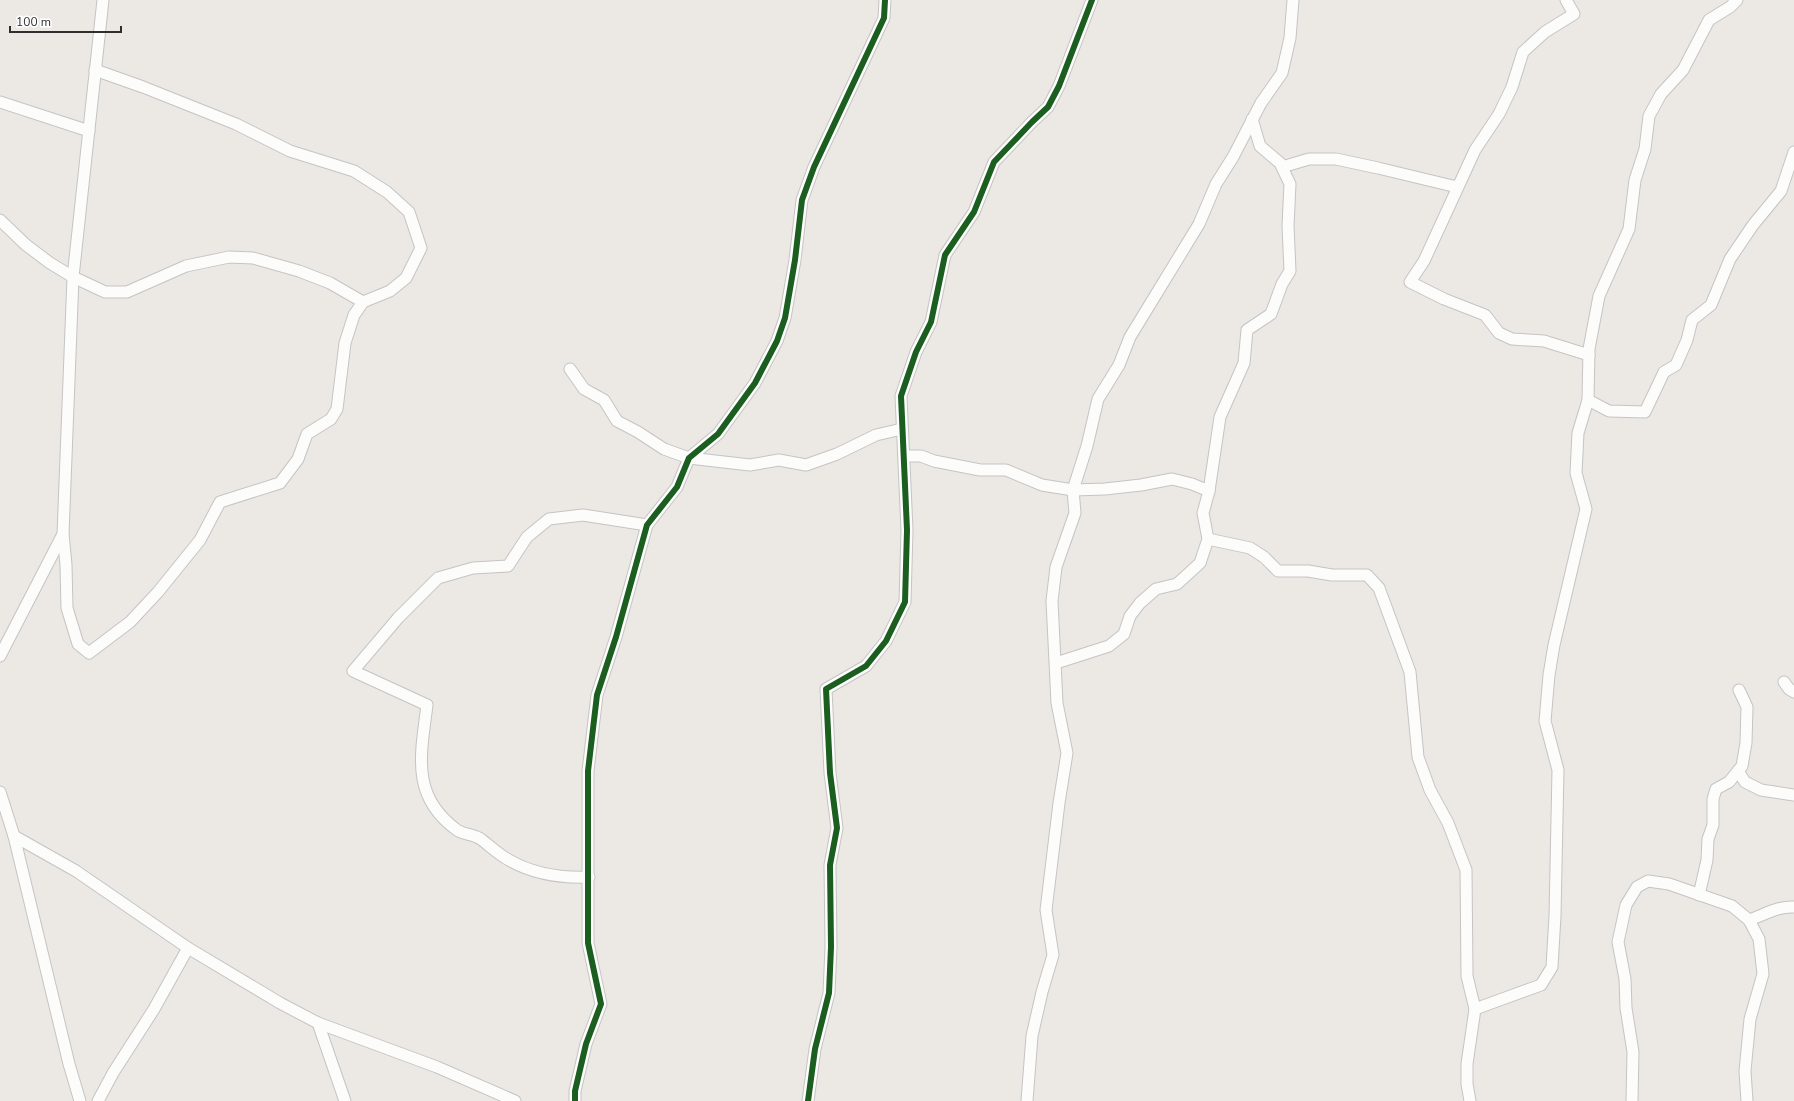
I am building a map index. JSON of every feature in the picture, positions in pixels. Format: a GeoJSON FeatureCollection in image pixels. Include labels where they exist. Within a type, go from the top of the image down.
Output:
{"type":"FeatureCollection","features":[{"type":"Feature","properties":{"kind":"street"},"geometry":{"type":"LineString","coordinates":[[95,70],[143,87],[236,124],[290,151],[354,171],[387,192],[409,212],[420,248],[406,278],[390,291],[363,302],[354,315],[345,343],[337,409],[331,419],[308,434],[298,459],[280,483],[220,502],[200,540],[158,592],[130,622],[89,653],[78,644],[67,608],[66,565],[63,534],[73,277],[95,70],[103,0]]}},
{"type":"Feature","properties":{"kind":"street"},"geometry":{"type":"LineString","coordinates":[[575,1101],[574,1091],[586,1044],[601,1004],[588,943],[588,771],[597,695],[616,637],[647,525],[677,487],[689,458],[718,434],[755,383],[777,341],[786,311],[795,260],[802,200],[814,167],[884,18],[885,0]]}},
{"type":"Feature","properties":{"kind":"street"},"geometry":{"type":"LineString","coordinates":[[808,1101],[815,1049],[829,994],[831,947],[830,865],[837,828],[830,773],[826,689],[866,666],[886,641],[905,602],[907,530],[901,396],[916,352],[931,322],[945,255],[974,212],[994,162],[1048,107],[1059,86],[1092,0]]}},
{"type":"Feature","properties":{"kind":"street"},"geometry":{"type":"LineString","coordinates":[[1027,1101],[1032,1036],[1042,992],[1053,954],[1046,910],[1058,803],[1067,753],[1057,703],[1052,602],[1056,567],[1075,514],[1073,490],[1087,446],[1098,399],[1119,365],[1130,337],[1199,224],[1216,184],[1234,157],[1261,103],[1282,73],[1290,38],[1293,0]]}},
{"type":"Feature","properties":{"kind":"street"},"geometry":{"type":"LineString","coordinates":[[1566,0],[1574,14],[1545,32],[1523,52],[1512,87],[1499,114],[1476,150],[1457,187],[1424,261],[1410,282],[1444,299],[1485,315],[1499,333],[1512,339],[1544,342],[1589,355]]}},
{"type":"Feature","properties":{"kind":"street"},"geometry":{"type":"LineString","coordinates":[[1476,1009],[1541,986],[1552,968],[1555,916],[1558,770],[1545,721],[1549,675],[1554,645],[1586,509],[1576,473],[1578,433],[1588,400],[1589,355],[1600,296],[1629,230],[1635,180],[1645,149],[1649,116],[1661,94],[1684,70],[1709,20],[1730,7],[1737,0]]}},
{"type":"Feature","properties":{"kind":"street"},"geometry":{"type":"LineString","coordinates":[[0,102],[89,131]]}},
{"type":"Feature","properties":{"kind":"street"},"geometry":{"type":"LineString","coordinates":[[1056,663],[1109,646],[1124,634],[1130,616],[1140,603],[1156,588],[1177,584],[1200,563],[1208,539],[1203,513],[1210,491],[1220,417],[1244,363],[1247,330],[1271,314],[1282,284],[1290,271],[1288,226],[1290,184],[1280,163],[1260,146],[1252,119]]}},
{"type":"Feature","properties":{"kind":"street"},"geometry":{"type":"LineString","coordinates":[[1588,400],[1609,411],[1645,412],[1664,372],[1676,365],[1687,340],[1692,320],[1711,305],[1730,259],[1753,226],[1781,191],[1794,152]]}},
{"type":"Feature","properties":{"kind":"street"},"geometry":{"type":"LineString","coordinates":[[1282,167],[1309,159],[1336,159],[1457,187]]}},
{"type":"Feature","properties":{"kind":"street"},"geometry":{"type":"LineString","coordinates":[[0,220],[26,245],[50,263],[73,277],[106,292],[127,292],[186,266],[229,257],[253,258],[299,271],[330,283],[363,302]]}},
{"type":"Feature","properties":{"kind":"street"},"geometry":{"type":"LineString","coordinates":[[570,369],[584,389],[604,400],[617,421],[638,432],[664,449],[689,458],[750,466],[779,460],[806,465],[837,454],[876,435],[902,429]]}},
{"type":"Feature","properties":{"kind":"street"},"geometry":{"type":"LineString","coordinates":[[904,456],[921,456],[934,461],[980,470],[1006,470],[1042,485],[1073,490],[1106,489],[1141,485],[1172,479],[1192,484],[1210,491]]}},
{"type":"Feature","properties":{"kind":"street"},"geometry":{"type":"LineString","coordinates":[[589,877],[566,878],[540,872],[510,861],[480,838],[458,831],[444,819],[431,803],[422,781],[421,757],[427,705],[353,671],[398,618],[438,578],[473,568],[508,566],[526,537],[549,519],[583,515],[647,525]]}},
{"type":"Feature","properties":{"kind":"street"},"geometry":{"type":"LineString","coordinates":[[0,656],[63,534]]}},
{"type":"Feature","properties":{"kind":"street"},"geometry":{"type":"LineString","coordinates":[[1208,539],[1250,548],[1264,557],[1278,571],[1308,571],[1332,575],[1367,575],[1379,588],[1410,672],[1418,758],[1430,790],[1448,824],[1466,870],[1467,976],[1476,1009],[1468,1064],[1467,1084],[1470,1101]]}},
{"type":"Feature","properties":{"kind":"street"},"geometry":{"type":"LineString","coordinates":[[1784,682],[1789,689],[1794,692]]}},
{"type":"Feature","properties":{"kind":"street"},"geometry":{"type":"LineString","coordinates":[[1699,895],[1707,860],[1708,839],[1713,825],[1713,799],[1716,790],[1728,782],[1742,766],[1746,743],[1747,707],[1739,690]]}},
{"type":"Feature","properties":{"kind":"street"},"geometry":{"type":"LineString","coordinates":[[1738,771],[1745,782],[1761,790],[1794,795]]}},
{"type":"Feature","properties":{"kind":"street"},"geometry":{"type":"LineString","coordinates":[[0,792],[14,836],[69,1064],[80,1101]]}},
{"type":"Feature","properties":{"kind":"street"},"geometry":{"type":"LineString","coordinates":[[14,836],[76,871],[188,948],[280,1003],[318,1023],[437,1067],[515,1101]]}},
{"type":"Feature","properties":{"kind":"street"},"geometry":{"type":"LineString","coordinates":[[1632,1101],[1633,1052],[1626,1008],[1625,979],[1618,942],[1626,905],[1637,887],[1648,881],[1670,884],[1732,906],[1749,920],[1759,939],[1763,974],[1750,1019],[1745,1071],[1747,1101]]}},
{"type":"Feature","properties":{"kind":"street"},"geometry":{"type":"LineString","coordinates":[[1749,920],[1765,915],[1782,906],[1794,907]]}},
{"type":"Feature","properties":{"kind":"street"},"geometry":{"type":"LineString","coordinates":[[98,1101],[113,1073],[154,1009],[188,948]]}},
{"type":"Feature","properties":{"kind":"street"},"geometry":{"type":"LineString","coordinates":[[318,1023],[345,1101]]}},
{"type":"Feature","properties":{"kind":"cycle path"},"geometry":{"type":"LineString","coordinates":[[575,1101],[575,1091],[586,1044],[601,1004],[588,943],[588,771],[597,695],[616,637],[647,525],[677,487],[689,458],[718,434],[755,383],[777,341],[785,318],[795,260],[802,200],[814,167],[884,18],[885,0]]}},
{"type":"Feature","properties":{"kind":"cycle path"},"geometry":{"type":"LineString","coordinates":[[808,1101],[815,1049],[829,993],[831,947],[830,865],[837,828],[830,773],[826,689],[866,666],[886,641],[905,602],[907,530],[901,396],[916,352],[931,322],[945,255],[974,212],[994,162],[1048,107],[1059,86],[1092,0]]}}]}
